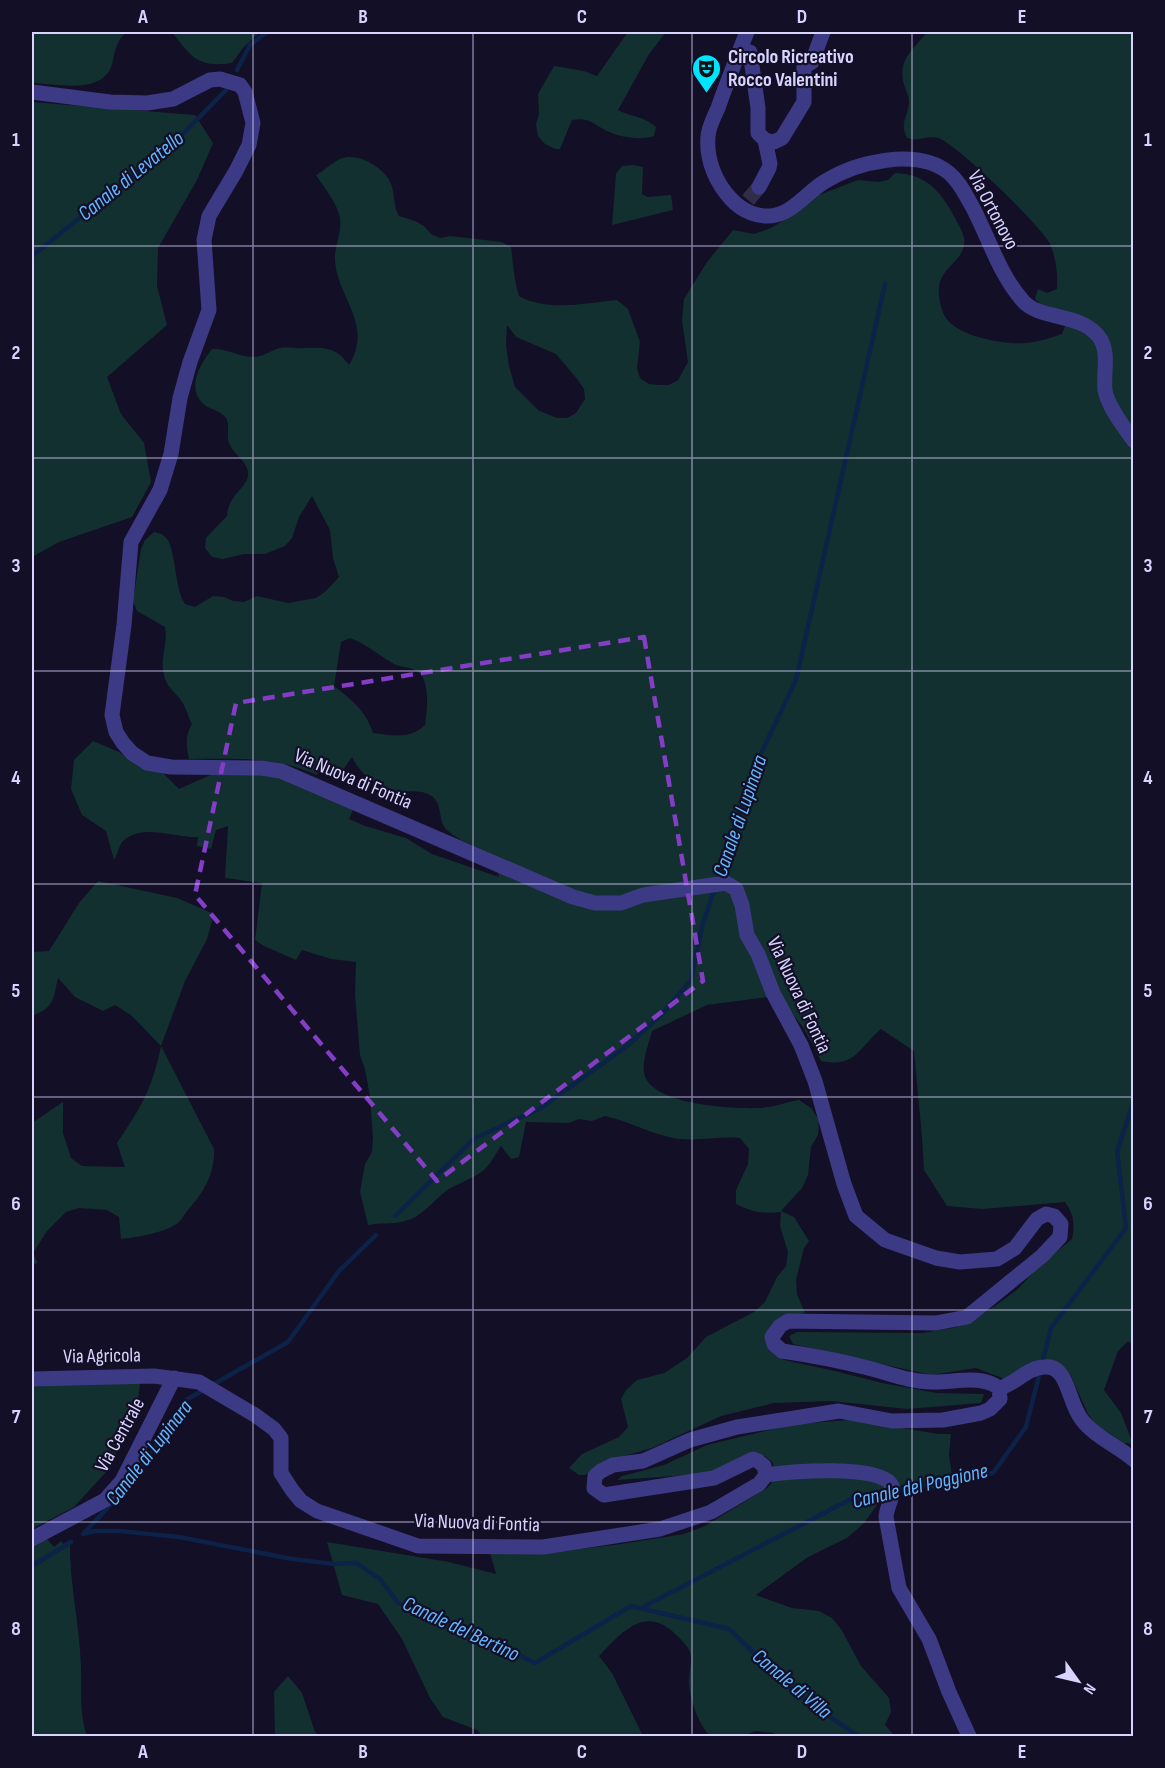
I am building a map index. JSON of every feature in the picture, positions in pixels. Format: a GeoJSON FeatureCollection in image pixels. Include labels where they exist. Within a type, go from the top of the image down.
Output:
{"type":"FeatureCollection","features":[{"type":"Feature","properties":{"kind":"street"},"geometry":{"type":"LineString","coordinates":[[726,85],[734,87],[750,52],[758,108],[758,133],[765,140],[774,142],[782,138],[804,102],[804,67],[812,62],[823,32]]}},
{"type":"Feature","properties":{"kind":"street","name":"Via Ortonovo"},"geometry":{"type":"LineString","coordinates":[[748,36],[726,85],[708,135],[711,165],[723,190],[745,204],[754,214],[778,215],[824,182],[858,166],[904,159],[932,164],[949,173],[962,187],[983,228],[997,263],[1025,304],[1090,327],[1101,338],[1105,348],[1106,392],[1134,441]]}},
{"type":"Feature","properties":{"kind":"street","name":"Via Nuova di Fontia"},"geometry":{"type":"LineString","coordinates":[[32,92],[110,102],[147,103],[174,99],[210,80],[220,79],[240,86],[245,92],[253,123],[249,145],[209,216],[204,240],[210,310],[190,362],[180,398],[171,454],[160,490],[131,542],[124,625],[112,715],[116,732],[123,743],[132,753],[147,763],[171,767],[261,768],[281,771],[573,897],[595,903],[621,903],[642,895],[726,883],[736,889],[742,905],[747,935],[758,954],[773,993],[801,1045],[816,1081],[844,1184],[856,1216],[885,1240],[936,1258],[960,1262],[997,1259],[1015,1248],[1037,1219],[1046,1214],[1054,1216],[1061,1224],[1060,1237],[1042,1256],[967,1317],[936,1323],[788,1321],[775,1331],[772,1337],[774,1344],[782,1351],[865,1367],[897,1376],[930,1382],[964,1380],[990,1382],[999,1388]]}},
{"type":"Feature","properties":{"kind":"street"},"geometry":{"type":"LineString","coordinates":[[759,187],[770,166],[765,140]]}},
{"type":"Feature","properties":{"kind":"street"},"geometry":{"type":"LineString","coordinates":[[969,1737],[948,1692],[929,1639],[899,1588],[886,1517],[892,1491],[888,1480],[876,1475],[838,1471],[787,1472],[766,1475],[764,1466],[753,1460],[714,1478],[687,1484],[604,1495],[594,1488],[595,1476],[601,1470],[643,1461],[690,1440],[737,1427],[839,1412],[892,1421],[943,1420],[981,1413],[990,1409],[1000,1399],[999,1388],[1044,1366],[1059,1372],[1082,1420],[1134,1460]]}},
{"type":"Feature","properties":{"kind":"street","name":"Via Agricola"},"geometry":{"type":"LineString","coordinates":[[32,1379],[154,1376],[174,1378]]}},
{"type":"Feature","properties":{"kind":"street","name":"Via Nuova di Fontia"},"geometry":{"type":"LineString","coordinates":[[174,1378],[199,1382],[274,1429],[281,1438],[281,1473],[301,1501],[317,1511],[418,1546],[543,1547],[660,1529],[711,1512],[759,1485],[766,1475]]}},
{"type":"Feature","properties":{"kind":"street","name":"Via Centrale"},"geometry":{"type":"LineString","coordinates":[[32,1539],[105,1500],[122,1481],[174,1378]]}},
{"type":"Feature","properties":{"kind":"highlighted area"},"geometry":{"type":"Polygon","coordinates":[[[644,637],[703,981],[437,1181],[195,895],[236,703],[644,637]]]}},
{"type":"Feature","properties":{"kind":"green space"},"geometry":{"type":"Polygon","coordinates":[[[32,32],[127,32],[117,44],[109,71],[101,79],[92,83],[67,86],[32,83],[32,32]]]}},
{"type":"Feature","properties":{"kind":"green space"},"geometry":{"type":"Polygon","coordinates":[[[172,32],[260,32],[243,48],[232,63],[211,64],[196,59],[172,32]]]}},
{"type":"Feature","properties":{"kind":"green space"},"geometry":{"type":"Polygon","coordinates":[[[628,32],[666,32],[649,54],[618,110],[651,123],[656,127],[654,136],[639,138],[622,136],[606,131],[584,119],[579,119],[572,120],[560,149],[545,144],[538,136],[536,124],[539,114],[538,94],[554,66],[584,71],[597,76],[628,32]]]}},
{"type":"Feature","properties":{"kind":"green space"},"geometry":{"type":"Polygon","coordinates":[[[927,32],[1133,32],[1134,1343],[1127,1342],[1118,1351],[1104,1390],[1121,1413],[1133,1444],[1124,1443],[1096,1425],[1088,1414],[1071,1376],[1061,1366],[1007,1380],[976,1368],[931,1375],[793,1344],[789,1336],[797,1332],[923,1333],[957,1327],[995,1306],[1018,1289],[1038,1267],[1072,1239],[1073,1224],[1072,1215],[1065,1202],[982,1209],[947,1206],[924,1170],[914,1051],[881,1029],[849,1059],[841,1062],[821,1061],[803,1027],[782,1001],[767,997],[707,1005],[652,1031],[645,1057],[644,1072],[649,1083],[660,1092],[693,1103],[758,1108],[799,1100],[811,1108],[819,1120],[818,1135],[811,1147],[808,1175],[802,1188],[781,1211],[794,1217],[809,1241],[804,1248],[796,1280],[797,1294],[805,1313],[787,1316],[768,1347],[784,1360],[882,1383],[937,1393],[984,1394],[981,1403],[907,1409],[831,1401],[774,1403],[721,1416],[652,1448],[607,1461],[585,1475],[579,1475],[569,1468],[582,1454],[619,1437],[628,1427],[621,1399],[626,1390],[637,1380],[664,1373],[687,1358],[706,1337],[754,1312],[765,1302],[777,1277],[786,1266],[788,1252],[780,1226],[781,1212],[758,1212],[736,1204],[736,1190],[748,1164],[749,1149],[740,1138],[673,1138],[605,1116],[592,1121],[579,1119],[569,1123],[526,1122],[519,1157],[511,1159],[501,1146],[485,1169],[443,1193],[412,1219],[368,1225],[360,1192],[365,1164],[372,1152],[373,1138],[370,1097],[360,1055],[355,995],[356,962],[331,959],[302,950],[296,960],[255,940],[262,883],[225,878],[228,826],[216,830],[211,849],[197,846],[198,837],[158,832],[139,833],[122,842],[114,860],[106,831],[82,815],[71,789],[74,760],[93,741],[119,752],[141,768],[162,772],[179,789],[215,773],[282,775],[354,808],[349,819],[406,838],[432,854],[499,877],[492,858],[447,830],[434,798],[424,792],[395,790],[380,785],[361,771],[352,757],[341,773],[320,764],[317,775],[286,764],[270,762],[238,759],[189,759],[187,741],[192,724],[184,705],[168,685],[163,670],[165,627],[137,611],[133,601],[141,549],[145,540],[154,532],[162,534],[167,540],[171,547],[181,596],[185,604],[195,607],[213,596],[244,602],[257,596],[288,603],[316,598],[339,577],[333,558],[330,530],[312,496],[299,517],[292,538],[285,546],[265,554],[244,554],[223,559],[212,557],[205,548],[206,538],[227,516],[228,508],[246,482],[248,472],[229,442],[226,418],[206,406],[196,393],[196,378],[199,370],[212,349],[253,357],[283,347],[329,349],[340,355],[349,365],[356,350],[358,337],[352,311],[337,274],[335,260],[340,231],[339,214],[316,175],[347,157],[370,162],[383,172],[391,184],[399,216],[424,226],[431,234],[440,238],[450,236],[502,242],[511,247],[519,296],[530,301],[554,305],[617,300],[628,309],[640,342],[637,368],[640,378],[649,384],[669,385],[678,380],[688,362],[682,320],[684,299],[707,262],[733,230],[754,234],[771,228],[791,216],[814,197],[858,180],[878,182],[888,180],[895,173],[916,177],[933,187],[951,210],[962,232],[964,242],[960,256],[943,275],[939,287],[939,299],[943,311],[952,325],[971,335],[1006,343],[1044,340],[1062,334],[1066,324],[1035,299],[1038,289],[1047,293],[1057,289],[1054,255],[1043,235],[998,186],[948,144],[934,137],[907,138],[904,123],[909,102],[903,80],[903,65],[927,32]],[[507,325],[506,345],[515,387],[538,410],[557,418],[567,418],[576,413],[585,399],[584,389],[578,380],[556,354],[516,337],[507,325]],[[350,638],[341,642],[334,686],[362,712],[373,733],[407,735],[419,730],[425,725],[427,704],[426,688],[421,675],[414,669],[394,664],[350,638]]]}},
{"type":"Feature","properties":{"kind":"green space"},"geometry":{"type":"Polygon","coordinates":[[[32,102],[195,115],[213,143],[197,180],[158,248],[157,286],[167,325],[107,377],[121,414],[144,443],[151,482],[132,517],[59,542],[32,557],[32,102]]]}},
{"type":"Feature","properties":{"kind":"green space"},"geometry":{"type":"Polygon","coordinates":[[[622,166],[643,167],[642,194],[648,197],[671,195],[673,210],[612,225],[616,174],[622,166]]]}},
{"type":"Feature","properties":{"kind":"green space"},"geometry":{"type":"Polygon","coordinates":[[[98,881],[177,898],[214,914],[207,939],[185,981],[161,1046],[131,1015],[115,1005],[103,1011],[75,997],[58,978],[52,1002],[40,1013],[32,1016],[32,952],[49,951],[79,903],[98,881]]]}},
{"type":"Feature","properties":{"kind":"green space"},"geometry":{"type":"Polygon","coordinates":[[[161,1046],[214,1149],[210,1175],[203,1190],[179,1222],[159,1232],[135,1237],[121,1239],[119,1217],[107,1210],[79,1208],[66,1212],[47,1231],[33,1253],[38,1263],[32,1265],[32,1123],[63,1102],[63,1133],[71,1158],[82,1166],[125,1167],[117,1143],[145,1097],[161,1046]]]}},
{"type":"Feature","properties":{"kind":"green space"},"geometry":{"type":"Polygon","coordinates":[[[140,1383],[138,1400],[106,1472],[74,1507],[32,1529],[32,1385],[140,1383]]]}},
{"type":"Feature","properties":{"kind":"green space"},"geometry":{"type":"Polygon","coordinates":[[[850,1420],[951,1434],[949,1455],[952,1476],[935,1489],[913,1482],[889,1489],[863,1524],[847,1538],[808,1557],[756,1595],[792,1608],[819,1611],[832,1618],[841,1629],[861,1666],[889,1698],[891,1712],[885,1725],[895,1736],[775,1736],[774,1733],[756,1731],[742,1736],[710,1736],[692,1702],[689,1687],[691,1659],[689,1649],[672,1631],[651,1621],[641,1622],[623,1632],[599,1656],[612,1673],[643,1736],[483,1736],[477,1730],[443,1717],[430,1698],[402,1639],[378,1604],[342,1595],[327,1542],[449,1562],[496,1574],[490,1553],[555,1552],[684,1534],[705,1526],[767,1488],[774,1480],[773,1463],[765,1456],[754,1456],[725,1469],[703,1474],[617,1480],[622,1476],[664,1465],[707,1445],[794,1424],[850,1420]]]}},
{"type":"Feature","properties":{"kind":"green space"},"geometry":{"type":"Polygon","coordinates":[[[46,1538],[54,1547],[61,1541],[63,1544],[70,1540],[71,1572],[80,1652],[82,1711],[87,1736],[32,1736],[32,1545],[46,1538]]]}},
{"type":"Feature","properties":{"kind":"green space"},"geometry":{"type":"Polygon","coordinates":[[[288,1676],[302,1693],[315,1732],[319,1736],[275,1736],[274,1692],[288,1676]]]}},
{"type":"Feature","properties":{"kind":"waterway","name":"Canale di Levatello"},"geometry":{"type":"LineString","coordinates":[[237,70],[250,45],[267,32]]}},
{"type":"Feature","properties":{"kind":"waterway","name":"Canale di Levatello"},"geometry":{"type":"LineString","coordinates":[[32,256],[176,141],[226,90]]}},
{"type":"Feature","properties":{"kind":"waterway","name":"Canale di Lupinara"},"geometry":{"type":"LineString","coordinates":[[395,1216],[475,1138],[541,1108],[627,1046],[663,1013],[691,980],[702,927],[756,764],[796,680],[885,284]]}},
{"type":"Feature","properties":{"kind":"waterway","name":"Canale del Poggione"},"geometry":{"type":"LineString","coordinates":[[641,1608],[853,1498],[993,1473],[1026,1427],[1051,1328],[1126,1228],[1117,1151],[1134,1101]]}},
{"type":"Feature","properties":{"kind":"waterway","name":"Canale di Lupinara"},"geometry":{"type":"LineString","coordinates":[[127,1485],[139,1471],[186,1400],[288,1342],[339,1271],[376,1235]]}},
{"type":"Feature","properties":{"kind":"waterway","name":"Canale di Lupinara"},"geometry":{"type":"LineString","coordinates":[[85,1532],[112,1503]]}},
{"type":"Feature","properties":{"kind":"waterway","name":"Canale del Bertino"},"geometry":{"type":"LineString","coordinates":[[83,1534],[94,1531],[120,1531],[179,1537],[292,1559],[334,1564],[356,1563],[380,1579],[398,1603],[453,1623],[535,1663],[631,1606],[729,1629],[797,1694],[858,1736]]}},
{"type":"Feature","properties":{"kind":"waterway"},"geometry":{"type":"LineString","coordinates":[[32,1566],[71,1542]]}},
{"type":"Feature","properties":{"kind":"tunnel"},"geometry":{"type":"LineString","coordinates":[[748,200],[759,187]]}},
{"type":"Feature","properties":{"kind":"place","name":"Circolo Ricreativo Rocco Valentini"},"geometry":{"type":"Point","coordinates":[707,94]}},
{"type":"Feature","properties":{"kind":"water label","name":"Canale di Villa"},"geometry":{"type":"Point","coordinates":[792,1684]}}]}
